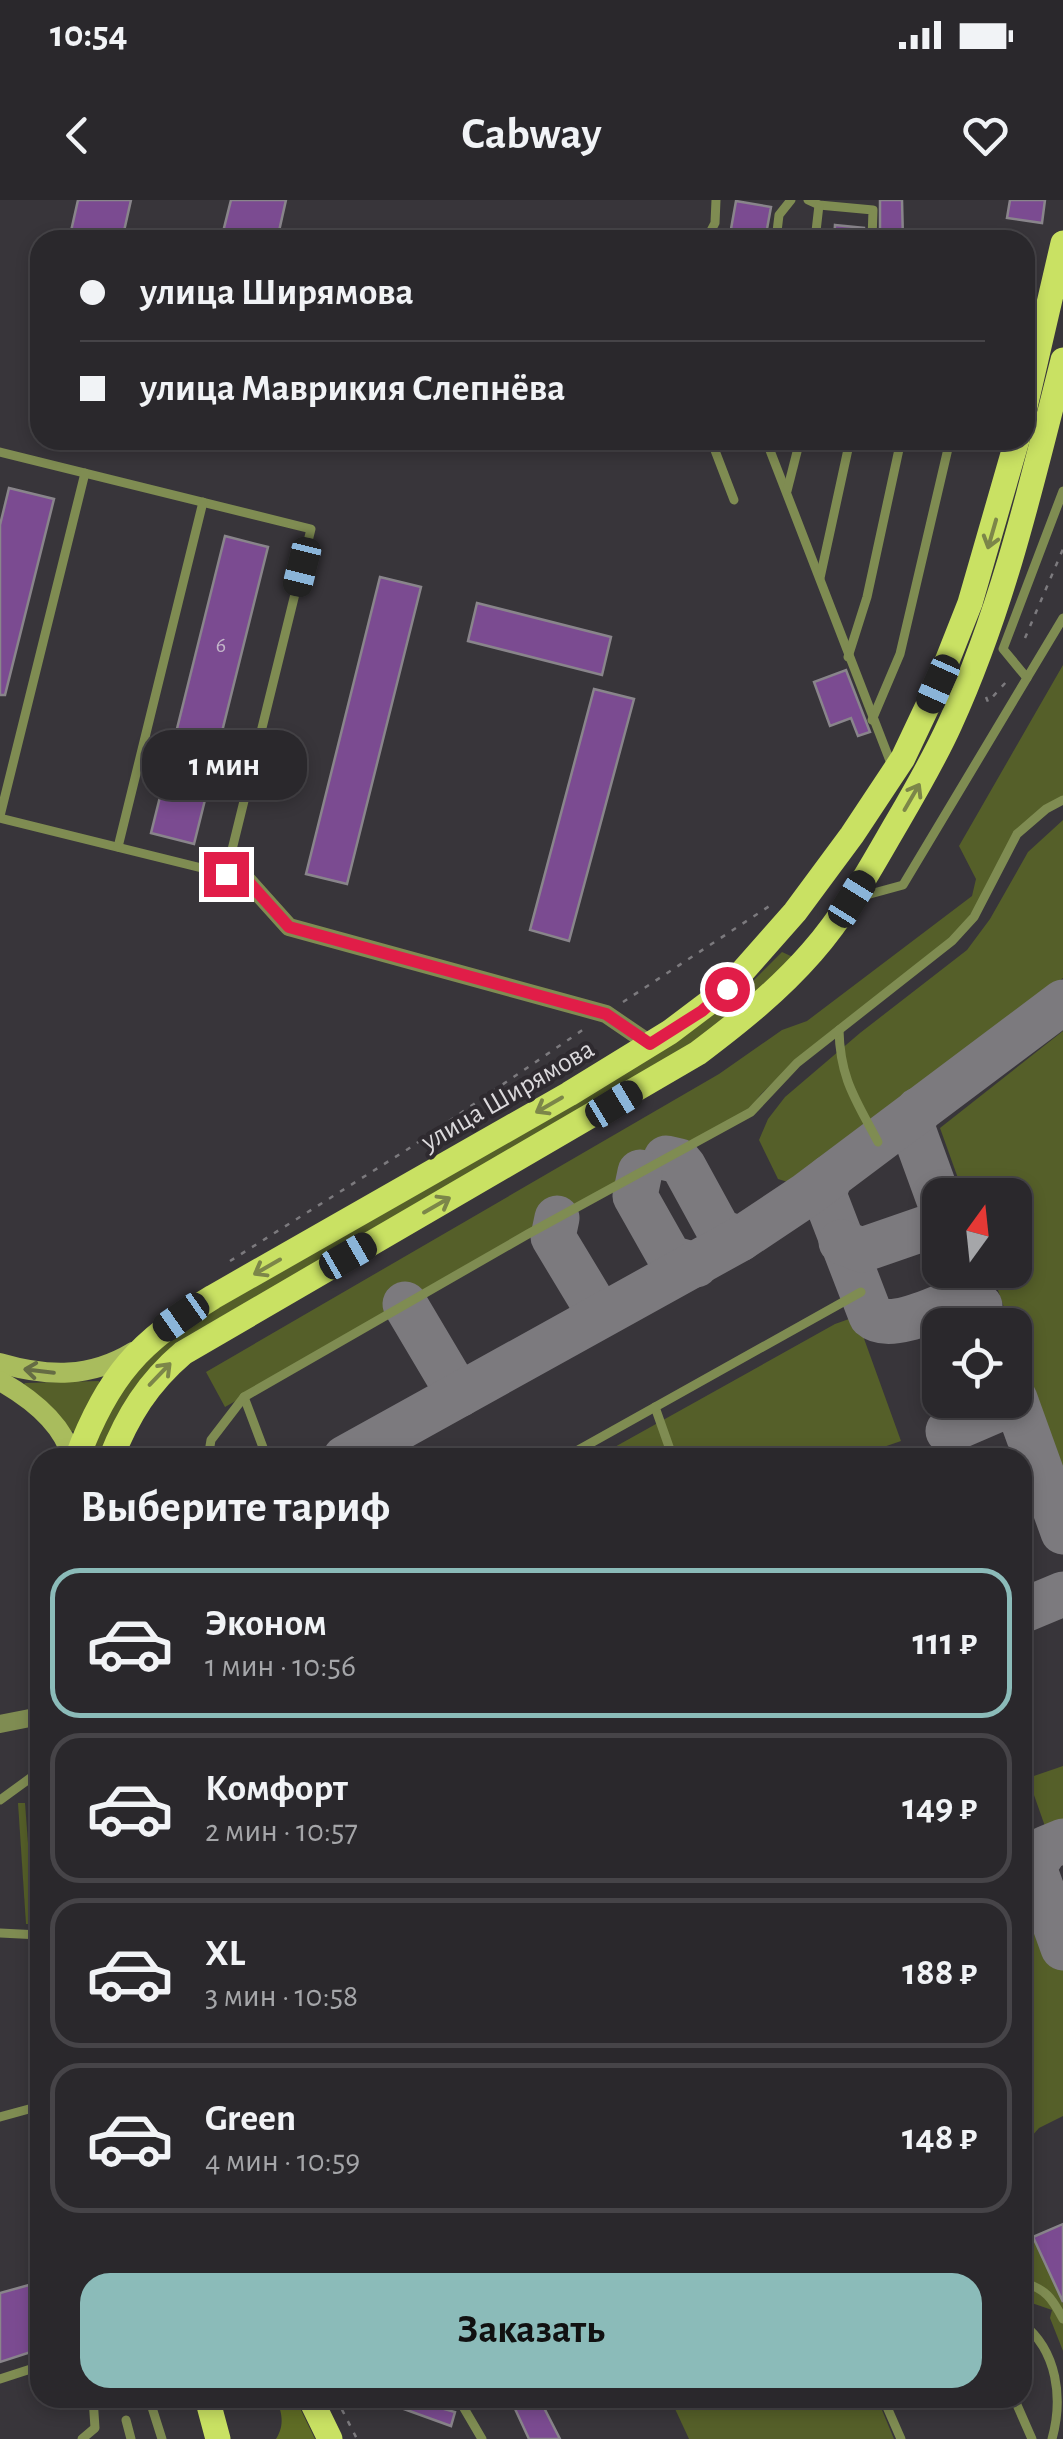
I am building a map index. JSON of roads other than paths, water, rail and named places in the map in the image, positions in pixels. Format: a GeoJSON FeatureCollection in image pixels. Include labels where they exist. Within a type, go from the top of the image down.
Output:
{"type":"FeatureCollection","features":[{"type":"Feature","properties":{"kind":"main road"},"geometry":{"type":"LineString","coordinates":[[1035,334],[1063,243]]}},
{"type":"Feature","properties":{"kind":"main road"},"geometry":{"type":"LineString","coordinates":[[115,1448],[143,1393],[183,1353],[698,1053],[755,1010],[824,939],[886,842],[943,738],[984,637],[1024,515],[1063,360]]}},
{"type":"Feature","properties":{"kind":"main road","name":"улица Ширямова"},"geometry":{"type":"LineString","coordinates":[[79,1448],[108,1390],[143,1346],[213,1297],[650,1044],[702,1011],[727,989],[767,945],[895,773],[938,684],[970,603],[1014,450]]}},
{"type":"Feature","properties":{"kind":"main road"},"geometry":{"type":"LineString","coordinates":[[852,835],[842,865],[857,877],[886,842]]}},
{"type":"Feature","properties":{"kind":"main road"},"geometry":{"type":"LineString","coordinates":[[767,945],[782,934],[800,938],[806,952],[800,966]]}},
{"type":"Feature","properties":{"kind":"main road"},"geometry":{"type":"LineString","coordinates":[[209,2408],[218,2439]]}},
{"type":"Feature","properties":{"kind":"main road"},"geometry":{"type":"LineString","coordinates":[[315,2408],[330,2439]]}},
{"type":"Feature","properties":{"kind":"street"},"geometry":{"type":"LineString","coordinates":[[226,874],[246,879],[289,927],[606,1014],[650,1044]]}},
{"type":"Feature","properties":{"kind":"street"},"geometry":{"type":"LineString","coordinates":[[0,1363],[52,1373],[89,1371],[116,1362],[143,1346]]}},
{"type":"Feature","properties":{"kind":"street"},"geometry":{"type":"LineString","coordinates":[[0,1381],[24,1396],[54,1424],[69,1448]]}},
{"type":"Feature","properties":{"kind":"street"},"geometry":{"type":"LineString","coordinates":[[0,1724],[30,1718]]}},
{"type":"Feature","properties":{"kind":"lane"},"geometry":{"type":"LineString","coordinates":[[711,230],[716,200]]}},
{"type":"Feature","properties":{"kind":"lane"},"geometry":{"type":"LineString","coordinates":[[777,230],[779,215],[791,200]]}},
{"type":"Feature","properties":{"kind":"lane"},"geometry":{"type":"LineString","coordinates":[[814,230],[813,202],[872,210],[872,230]]}},
{"type":"Feature","properties":{"kind":"lane"},"geometry":{"type":"LineString","coordinates":[[714,450],[734,500]]}},
{"type":"Feature","properties":{"kind":"lane"},"geometry":{"type":"LineString","coordinates":[[770,450],[895,773]]}},
{"type":"Feature","properties":{"kind":"lane"},"geometry":{"type":"LineString","coordinates":[[786,494],[797,450]]}},
{"type":"Feature","properties":{"kind":"lane"},"geometry":{"type":"LineString","coordinates":[[819,580],[848,450]]}},
{"type":"Feature","properties":{"kind":"lane"},"geometry":{"type":"LineString","coordinates":[[848,656],[866,597],[899,450]]}},
{"type":"Feature","properties":{"kind":"lane"},"geometry":{"type":"LineString","coordinates":[[872,720],[900,654],[948,450]]}},
{"type":"Feature","properties":{"kind":"lane"},"geometry":{"type":"LineString","coordinates":[[0,452],[312,529],[226,874],[0,817],[85,473]]}},
{"type":"Feature","properties":{"kind":"lane"},"geometry":{"type":"LineString","coordinates":[[1027,678],[1003,649],[1063,491]]}},
{"type":"Feature","properties":{"kind":"lane"},"geometry":{"type":"LineString","coordinates":[[118,847],[203,502]]}},
{"type":"Feature","properties":{"kind":"lane"},"geometry":{"type":"LineString","coordinates":[[852,899],[903,885],[1063,618]]}},
{"type":"Feature","properties":{"kind":"lane"},"geometry":{"type":"LineString","coordinates":[[210,1448],[211,1440],[244,1398],[528,1234],[751,1112],[797,1063],[952,941],[974,918],[1017,834],[1063,800]]}},
{"type":"Feature","properties":{"kind":"lane"},"geometry":{"type":"LineString","coordinates":[[839,1030],[844,1078],[878,1142]]}},
{"type":"Feature","properties":{"kind":"lane"},"geometry":{"type":"LineString","coordinates":[[582,1448],[861,1292]]}},
{"type":"Feature","properties":{"kind":"lane"},"geometry":{"type":"LineString","coordinates":[[244,1398],[263,1448]]}},
{"type":"Feature","properties":{"kind":"lane"},"geometry":{"type":"LineString","coordinates":[[654,1407],[669,1448]]}},
{"type":"Feature","properties":{"kind":"lane"},"geometry":{"type":"LineString","coordinates":[[0,1800],[30,1778]]}},
{"type":"Feature","properties":{"kind":"lane"},"geometry":{"type":"LineString","coordinates":[[0,1933],[30,1934]]}},
{"type":"Feature","properties":{"kind":"lane"},"geometry":{"type":"LineString","coordinates":[[0,2118],[30,2109]]}},
{"type":"Feature","properties":{"kind":"lane"},"geometry":{"type":"LineString","coordinates":[[1032,2285],[1051,2297],[1063,2319]]}},
{"type":"Feature","properties":{"kind":"lane"},"geometry":{"type":"LineString","coordinates":[[1032,2331],[1052,2363],[1060,2396],[1052,2439]]}},
{"type":"Feature","properties":{"kind":"lane"},"geometry":{"type":"LineString","coordinates":[[0,2379],[30,2369]]}},
{"type":"Feature","properties":{"kind":"lane"},"geometry":{"type":"LineString","coordinates":[[82,2439],[96,2433],[94,2408]]}},
{"type":"Feature","properties":{"kind":"lane"},"geometry":{"type":"LineString","coordinates":[[152,2408],[162,2439]]}},
{"type":"Feature","properties":{"kind":"lane"},"geometry":{"type":"LineString","coordinates":[[464,2408],[482,2439]]}},
{"type":"Feature","properties":{"kind":"lane"},"geometry":{"type":"LineString","coordinates":[[887,2408],[901,2439]]}},
{"type":"Feature","properties":{"kind":"lane"},"geometry":{"type":"LineString","coordinates":[[1018,2408],[1032,2439]]}},
{"type":"Feature","properties":{"kind":"lane"},"geometry":{"type":"LineString","coordinates":[[126,2420],[131,2439]]}}]}
